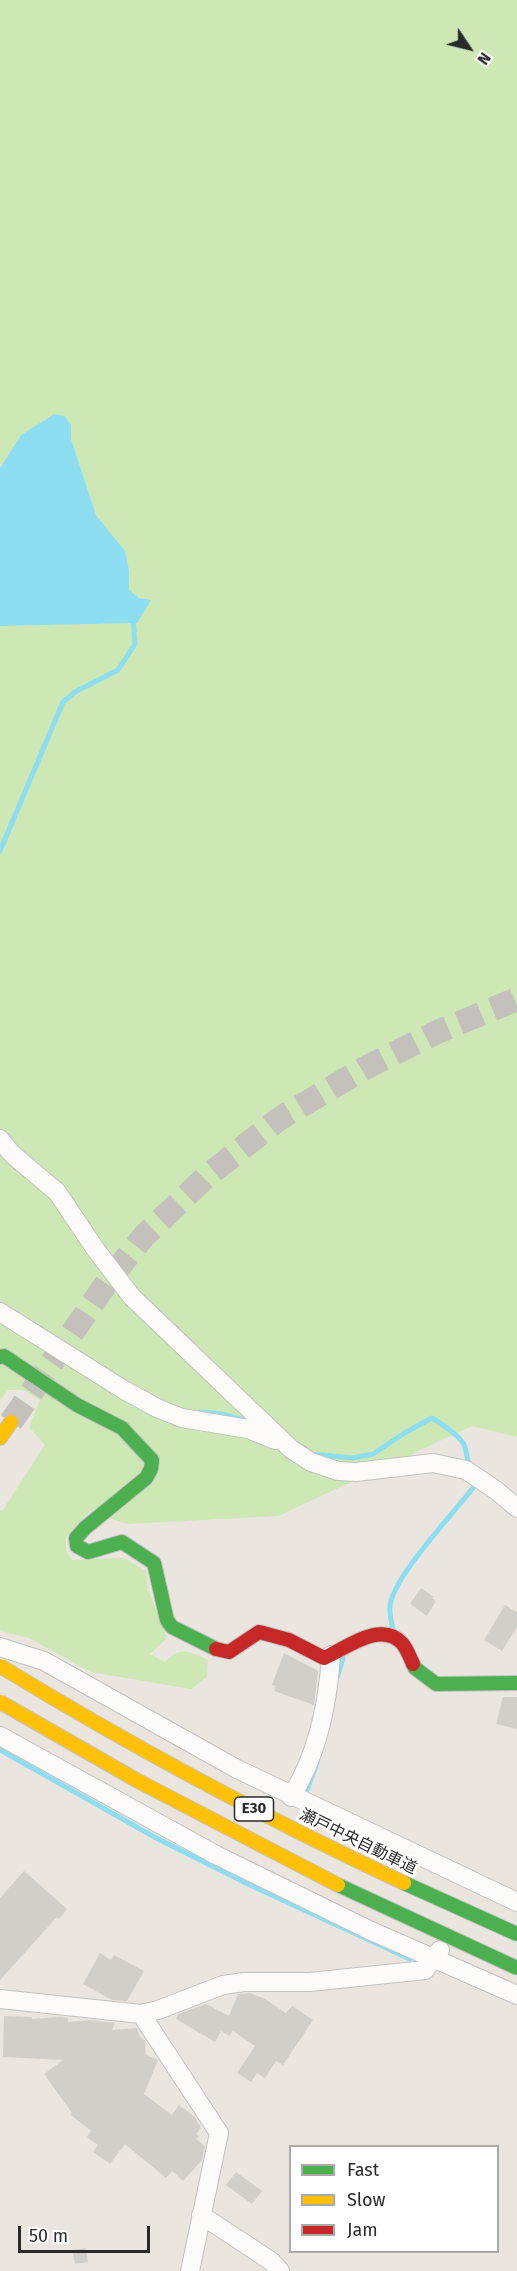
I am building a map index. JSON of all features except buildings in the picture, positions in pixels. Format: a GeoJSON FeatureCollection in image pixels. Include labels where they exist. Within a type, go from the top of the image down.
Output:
{"type":"FeatureCollection","features":[{"type":"Feature","properties":{"kind":"main road"},"geometry":{"type":"LineString","coordinates":[[0,1357],[4,1356],[77,1405],[122,1428],[152,1460],[151,1469],[146,1478],[76,1538],[77,1546],[88,1552],[122,1542],[154,1563],[167,1620],[172,1627],[221,1652],[229,1652],[259,1632],[289,1640],[324,1658],[341,1651],[358,1639],[376,1635],[396,1638],[404,1645],[415,1668],[436,1684],[517,1683]]}},
{"type":"Feature","properties":{"kind":"main road"},"geometry":{"type":"LineString","coordinates":[[0,1438],[11,1422]]}},
{"type":"Feature","properties":{"kind":"main road","name":"瀬戸中央自動車道"},"geometry":{"type":"LineString","coordinates":[[0,1666],[159,1760],[322,1845],[517,1934]]}},
{"type":"Feature","properties":{"kind":"main road","name":"E30"},"geometry":{"type":"LineString","coordinates":[[0,1702],[143,1785],[310,1872],[437,1933],[517,1968]]}},
{"type":"Feature","properties":{"kind":"street"},"geometry":{"type":"LineString","coordinates":[[0,1139],[12,1154],[57,1192],[96,1251],[132,1297],[283,1442],[311,1462],[338,1471],[356,1472],[433,1463],[466,1470],[517,1508]]}},
{"type":"Feature","properties":{"kind":"street"},"geometry":{"type":"LineString","coordinates":[[0,1312],[124,1390],[157,1408],[182,1418],[248,1429],[283,1442]]}},
{"type":"Feature","properties":{"kind":"street"},"geometry":{"type":"LineString","coordinates":[[0,1647],[44,1661],[291,1797],[517,1902]]}},
{"type":"Feature","properties":{"kind":"street"},"geometry":{"type":"LineString","coordinates":[[291,1797],[311,1757],[321,1727],[329,1692],[332,1655]]}},
{"type":"Feature","properties":{"kind":"street"},"geometry":{"type":"LineString","coordinates":[[0,1736],[216,1856],[369,1930],[517,1995]]}},
{"type":"Feature","properties":{"kind":"street"},"geometry":{"type":"LineString","coordinates":[[3,2001],[141,2014],[158,2010],[223,1985],[244,1982],[310,1982],[425,1970],[435,1959],[473,1883]]}},
{"type":"Feature","properties":{"kind":"street"},"geometry":{"type":"LineString","coordinates":[[141,2014],[219,2133],[201,2215],[197,2268]]}},
{"type":"Feature","properties":{"kind":"street"},"geometry":{"type":"LineString","coordinates":[[201,2215],[271,2261],[280,2271]]}},
{"type":"Feature","properties":{"kind":"green space"},"geometry":{"type":"Polygon","coordinates":[[[0,0],[517,0],[517,1437],[472,1426],[278,1516],[127,1524],[90,1511],[66,1537],[66,1550],[72,1560],[123,1558],[146,1571],[148,1589],[167,1638],[150,1654],[165,1662],[181,1652],[196,1654],[208,1660],[207,1677],[191,1689],[91,1672],[29,1638],[0,1631],[0,1511],[3,1510],[45,1445],[29,1427],[40,1400],[24,1390],[8,1390],[0,1401],[0,626],[137,623],[150,600],[139,598],[129,590],[129,570],[125,551],[96,515],[71,439],[71,425],[54,414],[21,435],[0,468],[0,0]]]}},
{"type":"Feature","properties":{"kind":"water"},"geometry":{"type":"Polygon","coordinates":[[[54,414],[65,416],[71,425],[71,439],[96,515],[125,551],[129,570],[129,590],[139,598],[151,600],[137,623],[0,626],[0,468],[21,435],[54,414]]]}},
{"type":"Feature","properties":{"kind":"waterway"},"geometry":{"type":"LineString","coordinates":[[0,851],[63,702],[75,692],[118,670],[135,644],[133,619]]}},
{"type":"Feature","properties":{"kind":"waterway"},"geometry":{"type":"LineString","coordinates":[[200,1412],[244,1420]]}},
{"type":"Feature","properties":{"kind":"waterway"},"geometry":{"type":"LineString","coordinates":[[312,1454],[353,1458],[373,1454],[432,1418],[460,1439],[465,1446],[471,1466]]}},
{"type":"Feature","properties":{"kind":"waterway"},"geometry":{"type":"LineString","coordinates":[[393,1630],[390,1607],[393,1594],[401,1579],[426,1544],[476,1484]]}},
{"type":"Feature","properties":{"kind":"waterway"},"geometry":{"type":"LineString","coordinates":[[337,1678],[343,1658]]}},
{"type":"Feature","properties":{"kind":"waterway"},"geometry":{"type":"LineString","coordinates":[[0,1750],[158,1839],[252,1886],[410,1959]]}},
{"type":"Feature","properties":{"kind":"waterway"},"geometry":{"type":"LineString","coordinates":[[307,1790],[317,1763]]}},
{"type":"Feature","properties":{"kind":"tunnel"},"geometry":{"type":"LineString","coordinates":[[11,1422],[110,1278],[144,1236],[207,1176],[279,1119],[363,1069],[435,1033],[517,999]]}},
{"type":"Feature","properties":{"kind":"traffic: fast"},"geometry":{"type":"LineString","coordinates":[[0,1357],[4,1356],[77,1405],[122,1428],[152,1460],[151,1469],[146,1478],[85,1528],[76,1538],[77,1546],[88,1552],[122,1542],[154,1563],[167,1620],[172,1627],[216,1649]]}},
{"type":"Feature","properties":{"kind":"traffic: fast"},"geometry":{"type":"LineString","coordinates":[[413,1664],[436,1684],[517,1683]]}},
{"type":"Feature","properties":{"kind":"traffic: fast"},"geometry":{"type":"LineString","coordinates":[[404,1883],[517,1934]]}},
{"type":"Feature","properties":{"kind":"traffic: fast"},"geometry":{"type":"LineString","coordinates":[[338,1885],[517,1968]]}},
{"type":"Feature","properties":{"kind":"traffic: slow"},"geometry":{"type":"LineString","coordinates":[[0,1438],[11,1422]]}},
{"type":"Feature","properties":{"kind":"traffic: slow"},"geometry":{"type":"LineString","coordinates":[[0,1666],[99,1725],[199,1780],[404,1883]]}},
{"type":"Feature","properties":{"kind":"traffic: slow"},"geometry":{"type":"LineString","coordinates":[[0,1702],[138,1781],[338,1885]]}},
{"type":"Feature","properties":{"kind":"traffic: jam"},"geometry":{"type":"LineString","coordinates":[[216,1649],[229,1652],[259,1632],[289,1640],[324,1658],[363,1638],[383,1634],[402,1643],[413,1664]]}}]}
